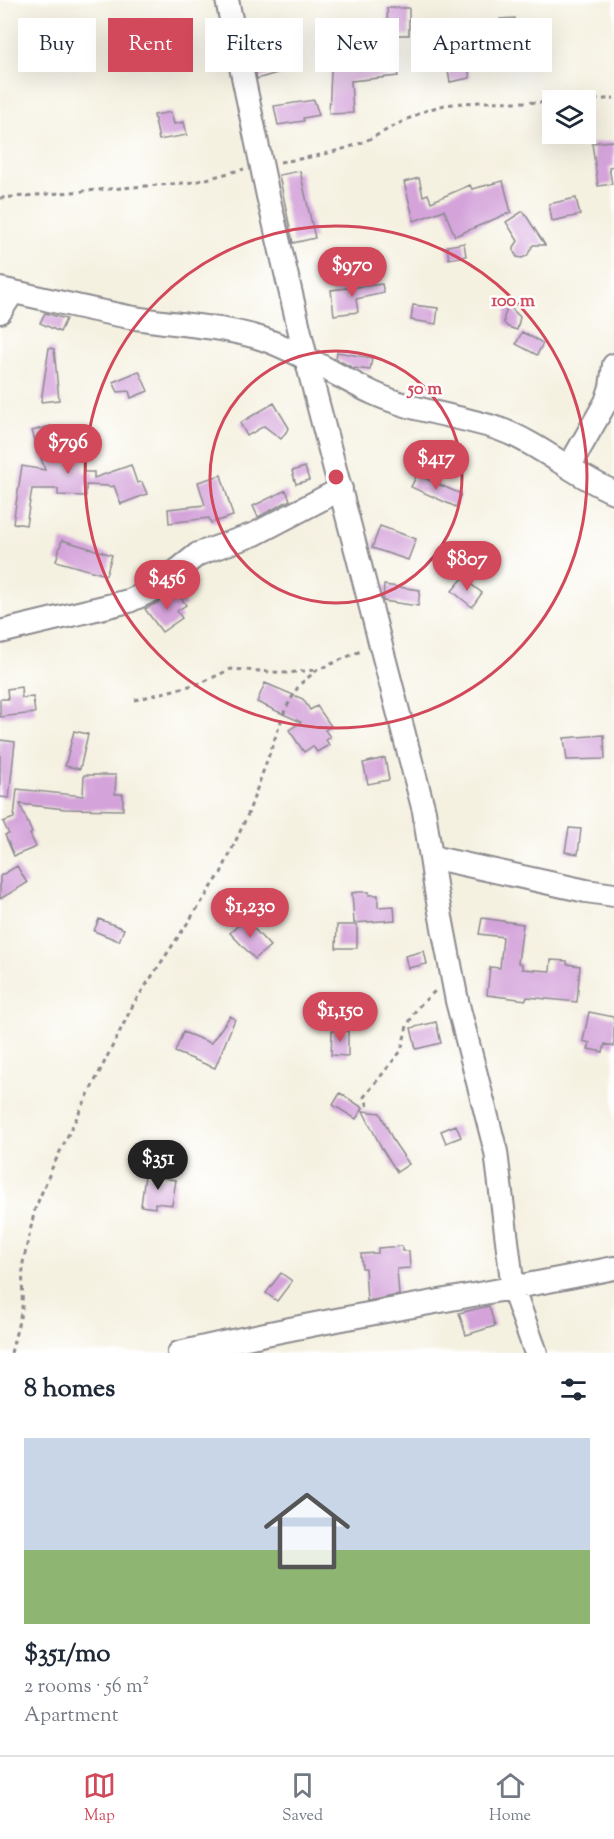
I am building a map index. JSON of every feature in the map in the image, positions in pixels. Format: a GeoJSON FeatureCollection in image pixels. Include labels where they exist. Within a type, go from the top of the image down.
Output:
{"type":"FeatureCollection","features":[{"type":"Feature","properties":{"kind":"street"},"geometry":{"type":"LineString","coordinates":[[227,0],[261,165],[306,358],[424,811],[457,1001],[496,1152],[513,1289],[537,1353]]}},
{"type":"Feature","properties":{"kind":"street"},"geometry":{"type":"LineString","coordinates":[[0,312],[7,290],[129,317],[213,328],[263,339],[306,358],[375,394],[424,411],[500,429],[614,492]]}},
{"type":"Feature","properties":{"kind":"street"},"geometry":{"type":"LineString","coordinates":[[569,467],[606,402],[614,365]]}},
{"type":"Feature","properties":{"kind":"street"},"geometry":{"type":"LineString","coordinates":[[0,632],[129,601],[153,590],[198,554],[255,534],[341,489]]}},
{"type":"Feature","properties":{"kind":"street"},"geometry":{"type":"LineString","coordinates":[[431,857],[614,895]]}},
{"type":"Feature","properties":{"kind":"street"},"geometry":{"type":"LineString","coordinates":[[179,1353],[269,1332],[513,1289],[614,1268]]}},
{"type":"Feature","properties":{"kind":"path"},"geometry":{"type":"LineString","coordinates":[[596,100],[614,98]]}},
{"type":"Feature","properties":{"kind":"path"},"geometry":{"type":"LineString","coordinates":[[0,198],[195,182],[261,165],[320,156],[362,142],[395,124],[444,105],[542,103]]}},
{"type":"Feature","properties":{"kind":"path"},"geometry":{"type":"LineString","coordinates":[[11,1353],[22,1309],[23,1263],[35,1209],[51,1168],[134,1004],[221,873],[248,814],[285,710],[299,685],[317,670],[381,642]]}},
{"type":"Feature","properties":{"kind":"path"},"geometry":{"type":"LineString","coordinates":[[135,700],[201,683],[231,669],[287,673],[317,670]]}},
{"type":"Feature","properties":{"kind":"path"},"geometry":{"type":"LineString","coordinates":[[368,1106],[364,1097],[401,1051],[407,1026],[417,1008],[435,991],[451,970]]}},
{"type":"Feature","properties":{"kind":"building"},"geometry":{"type":"Polygon","coordinates":[[[387,8],[409,8],[409,35],[399,35],[399,18],[387,18],[387,8]]]}},
{"type":"Feature","properties":{"kind":"building"},"geometry":{"type":"Polygon","coordinates":[[[256,72],[280,72],[257,79],[256,72]]]}},
{"type":"Feature","properties":{"kind":"building"},"geometry":{"type":"Polygon","coordinates":[[[331,72],[398,72],[398,76],[351,81],[353,113],[329,114],[331,72]]]}},
{"type":"Feature","properties":{"kind":"building"},"geometry":{"type":"Polygon","coordinates":[[[448,72],[469,72],[470,78],[450,82],[448,72]]]}},
{"type":"Feature","properties":{"kind":"building"},"geometry":{"type":"Polygon","coordinates":[[[314,100],[319,115],[303,118],[304,121],[278,125],[274,106],[314,100]]]}},
{"type":"Feature","properties":{"kind":"building"},"geometry":{"type":"Polygon","coordinates":[[[171,112],[174,124],[184,122],[187,135],[159,140],[154,115],[171,112]]]}},
{"type":"Feature","properties":{"kind":"building"},"geometry":{"type":"Polygon","coordinates":[[[614,141],[614,166],[609,167],[612,184],[598,186],[592,144],[614,141]]]}},
{"type":"Feature","properties":{"kind":"building"},"geometry":{"type":"Polygon","coordinates":[[[300,171],[315,238],[293,243],[279,175],[300,171]]]}},
{"type":"Feature","properties":{"kind":"building"},"geometry":{"type":"Polygon","coordinates":[[[419,178],[423,196],[428,194],[431,202],[470,185],[472,189],[503,181],[511,212],[455,236],[444,210],[414,221],[404,182],[419,178]]]}},
{"type":"Feature","properties":{"kind":"building"},"geometry":{"type":"Polygon","coordinates":[[[576,198],[580,215],[552,221],[549,204],[576,198]]]}},
{"type":"Feature","properties":{"kind":"building"},"geometry":{"type":"Polygon","coordinates":[[[523,211],[545,245],[533,245],[527,256],[522,258],[517,257],[514,252],[518,241],[506,222],[523,211]]]}},
{"type":"Feature","properties":{"kind":"building"},"geometry":{"type":"Polygon","coordinates":[[[464,243],[466,256],[449,259],[447,246],[464,243]]]}},
{"type":"Feature","properties":{"kind":"building"},"geometry":{"type":"Polygon","coordinates":[[[382,284],[384,293],[356,299],[358,312],[334,315],[331,290],[382,284]]]}},
{"type":"Feature","properties":{"kind":"building"},"geometry":{"type":"Polygon","coordinates":[[[413,305],[438,308],[436,324],[411,320],[413,305]]]}},
{"type":"Feature","properties":{"kind":"building"},"geometry":{"type":"Polygon","coordinates":[[[508,305],[520,317],[517,330],[504,323],[508,305]]]}},
{"type":"Feature","properties":{"kind":"building"},"geometry":{"type":"Polygon","coordinates":[[[45,313],[66,319],[60,332],[40,323],[45,313]]]}},
{"type":"Feature","properties":{"kind":"building"},"geometry":{"type":"Polygon","coordinates":[[[522,332],[543,343],[537,355],[516,344],[522,332]]]}},
{"type":"Feature","properties":{"kind":"building"},"geometry":{"type":"Polygon","coordinates":[[[49,348],[54,349],[59,400],[41,402],[49,348]]]}},
{"type":"Feature","properties":{"kind":"building"},"geometry":{"type":"Polygon","coordinates":[[[337,352],[372,358],[370,370],[353,368],[336,359],[337,352]]]}},
{"type":"Feature","properties":{"kind":"building"},"geometry":{"type":"Polygon","coordinates":[[[139,371],[148,391],[131,398],[129,391],[118,392],[113,382],[139,371]]]}},
{"type":"Feature","properties":{"kind":"building"},"geometry":{"type":"Polygon","coordinates":[[[274,403],[289,428],[281,439],[264,426],[247,436],[240,423],[274,403]]]}},
{"type":"Feature","properties":{"kind":"building"},"geometry":{"type":"Polygon","coordinates":[[[50,426],[55,443],[81,439],[84,472],[94,472],[94,478],[131,465],[137,483],[142,482],[147,494],[121,504],[114,486],[86,485],[86,496],[58,495],[58,489],[32,489],[26,525],[13,523],[22,466],[45,470],[32,431],[50,426]]]}},
{"type":"Feature","properties":{"kind":"building"},"geometry":{"type":"Polygon","coordinates":[[[305,467],[309,480],[296,484],[292,471],[305,467]]]}},
{"type":"Feature","properties":{"kind":"building"},"geometry":{"type":"Polygon","coordinates":[[[221,475],[233,516],[211,523],[209,518],[169,523],[168,509],[205,505],[198,482],[221,475]]]}},
{"type":"Feature","properties":{"kind":"building"},"geometry":{"type":"Polygon","coordinates":[[[417,475],[461,494],[456,507],[411,487],[417,475]]]}},
{"type":"Feature","properties":{"kind":"building"},"geometry":{"type":"Polygon","coordinates":[[[286,490],[290,500],[258,517],[253,506],[286,490]]]}},
{"type":"Feature","properties":{"kind":"building"},"geometry":{"type":"Polygon","coordinates":[[[380,526],[416,539],[408,560],[372,548],[380,526]]]}},
{"type":"Feature","properties":{"kind":"building"},"geometry":{"type":"Polygon","coordinates":[[[62,540],[112,555],[106,575],[56,561],[62,540]]]}},
{"type":"Feature","properties":{"kind":"building"},"geometry":{"type":"Polygon","coordinates":[[[463,578],[482,593],[472,607],[452,591],[463,578]]]}},
{"type":"Feature","properties":{"kind":"building"},"geometry":{"type":"Polygon","coordinates":[[[384,585],[420,590],[418,606],[383,601],[384,585]]]}},
{"type":"Feature","properties":{"kind":"building"},"geometry":{"type":"Polygon","coordinates":[[[175,589],[186,605],[177,611],[182,618],[162,632],[145,609],[161,601],[175,589]]]}},
{"type":"Feature","properties":{"kind":"building"},"geometry":{"type":"Polygon","coordinates":[[[265,683],[303,699],[310,710],[317,706],[331,726],[325,730],[330,737],[326,740],[329,745],[317,752],[313,746],[304,752],[289,730],[301,722],[257,702],[265,683]]]}},
{"type":"Feature","properties":{"kind":"building"},"geometry":{"type":"Polygon","coordinates":[[[21,687],[22,698],[33,697],[35,713],[0,717],[0,699],[8,699],[7,689],[21,687]]]}},
{"type":"Feature","properties":{"kind":"building"},"geometry":{"type":"Polygon","coordinates":[[[74,731],[88,734],[80,769],[65,766],[74,731]]]}},
{"type":"Feature","properties":{"kind":"building"},"geometry":{"type":"Polygon","coordinates":[[[604,735],[605,759],[567,760],[564,738],[604,735]]]}},
{"type":"Feature","properties":{"kind":"building"},"geometry":{"type":"Polygon","coordinates":[[[0,740],[15,742],[9,798],[0,797],[0,740]]]}},
{"type":"Feature","properties":{"kind":"building"},"geometry":{"type":"Polygon","coordinates":[[[385,758],[389,780],[368,784],[363,763],[385,758]]]}},
{"type":"Feature","properties":{"kind":"building"},"geometry":{"type":"Polygon","coordinates":[[[84,775],[116,775],[115,794],[123,794],[123,810],[65,809],[20,804],[36,847],[14,856],[5,835],[9,834],[3,822],[14,818],[17,789],[83,796],[84,775]]]}},
{"type":"Feature","properties":{"kind":"building"},"geometry":{"type":"Polygon","coordinates":[[[569,828],[581,829],[578,854],[565,852],[569,828]]]}},
{"type":"Feature","properties":{"kind":"building"},"geometry":{"type":"Polygon","coordinates":[[[17,866],[27,883],[0,899],[0,876],[17,866]]]}},
{"type":"Feature","properties":{"kind":"building"},"geometry":{"type":"Polygon","coordinates":[[[352,893],[378,895],[378,907],[394,906],[395,920],[354,923],[352,893]]]}},
{"type":"Feature","properties":{"kind":"building"},"geometry":{"type":"Polygon","coordinates":[[[482,918],[523,924],[518,963],[522,964],[522,969],[550,971],[551,960],[567,961],[567,964],[580,966],[577,1002],[527,997],[526,1000],[487,995],[490,967],[500,968],[503,937],[479,934],[482,918]]]}},
{"type":"Feature","properties":{"kind":"building"},"geometry":{"type":"Polygon","coordinates":[[[99,919],[124,929],[119,941],[94,931],[99,919]]]}},
{"type":"Feature","properties":{"kind":"building"},"geometry":{"type":"Polygon","coordinates":[[[245,919],[270,946],[255,959],[230,933],[245,919]]]}},
{"type":"Feature","properties":{"kind":"building"},"geometry":{"type":"Polygon","coordinates":[[[337,925],[357,925],[357,948],[336,948],[337,925]]]}},
{"type":"Feature","properties":{"kind":"building"},"geometry":{"type":"Polygon","coordinates":[[[424,951],[427,964],[408,968],[405,956],[424,951]]]}},
{"type":"Feature","properties":{"kind":"building"},"geometry":{"type":"Polygon","coordinates":[[[589,1012],[614,1017],[614,1047],[605,1044],[603,1052],[588,1049],[590,1043],[583,1041],[589,1012]]]}},
{"type":"Feature","properties":{"kind":"building"},"geometry":{"type":"Polygon","coordinates":[[[230,1016],[235,1019],[215,1068],[175,1052],[183,1032],[211,1043],[230,1016]]]}},
{"type":"Feature","properties":{"kind":"building"},"geometry":{"type":"Polygon","coordinates":[[[436,1022],[441,1043],[416,1049],[411,1028],[436,1022]]]}},
{"type":"Feature","properties":{"kind":"building"},"geometry":{"type":"Polygon","coordinates":[[[332,1031],[348,1031],[348,1056],[331,1055],[332,1031]]]}},
{"type":"Feature","properties":{"kind":"building"},"geometry":{"type":"Polygon","coordinates":[[[340,1093],[363,1108],[356,1119],[333,1105],[340,1093]]]}},
{"type":"Feature","properties":{"kind":"building"},"geometry":{"type":"Polygon","coordinates":[[[363,1111],[380,1113],[394,1142],[409,1164],[397,1172],[382,1149],[363,1111]]]}},
{"type":"Feature","properties":{"kind":"building"},"geometry":{"type":"Polygon","coordinates":[[[456,1125],[461,1137],[446,1143],[441,1131],[456,1125]]]}},
{"type":"Feature","properties":{"kind":"building"},"geometry":{"type":"Polygon","coordinates":[[[145,1175],[176,1180],[172,1205],[155,1203],[155,1208],[141,1206],[145,1175]]]}},
{"type":"Feature","properties":{"kind":"building"},"geometry":{"type":"Polygon","coordinates":[[[402,1246],[402,1251],[409,1251],[410,1268],[397,1269],[399,1295],[367,1301],[365,1268],[362,1268],[361,1254],[378,1253],[378,1248],[402,1246]]]}},
{"type":"Feature","properties":{"kind":"building"},"geometry":{"type":"Polygon","coordinates":[[[281,1273],[292,1281],[277,1301],[266,1293],[281,1273]]]}},
{"type":"Feature","properties":{"kind":"building"},"geometry":{"type":"Polygon","coordinates":[[[489,1306],[495,1326],[466,1335],[459,1313],[489,1306]]]}}]}
